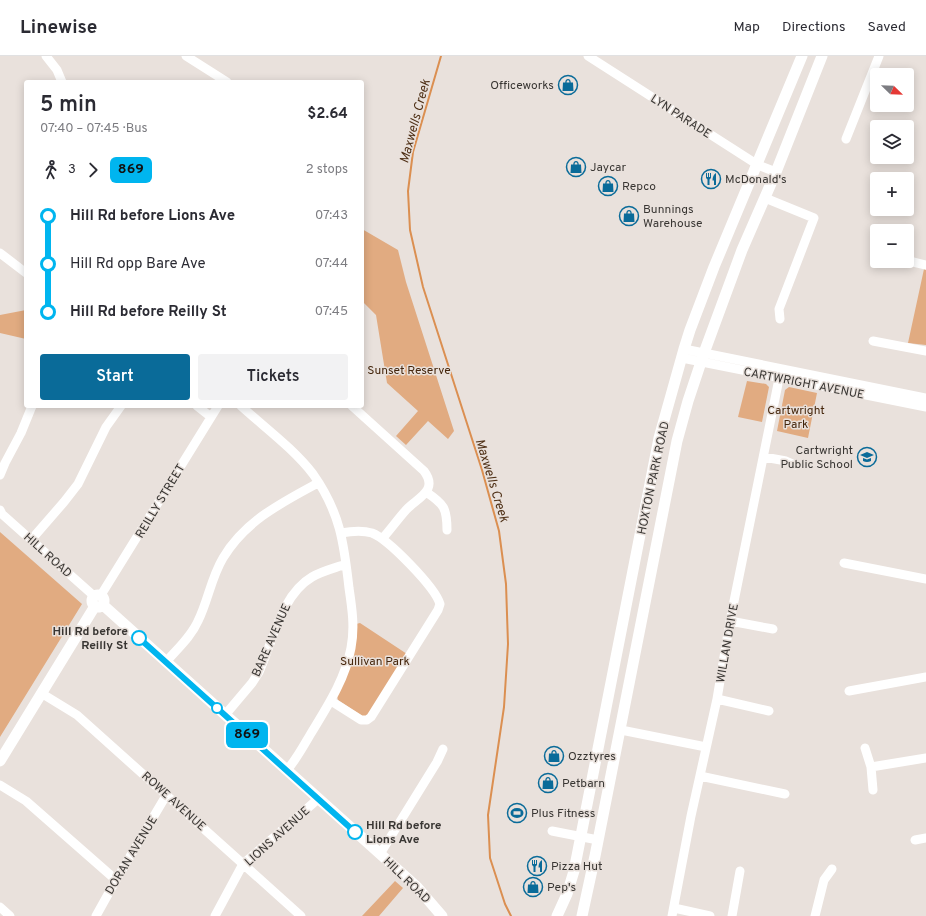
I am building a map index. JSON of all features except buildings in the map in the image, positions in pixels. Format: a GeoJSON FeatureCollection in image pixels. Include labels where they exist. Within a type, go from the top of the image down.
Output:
{"type":"FeatureCollection","features":[{"type":"Feature","properties":{"kind":"main road","name":"HOXTON PARK ROAD"},"geometry":{"type":"LineString","coordinates":[[557,916],[567,894],[574,871],[659,438],[690,330],[711,273],[758,165],[802,56]]}},
{"type":"Feature","properties":{"kind":"main road","name":"HOXTON PARK ROAD"},"geometry":{"type":"LineString","coordinates":[[582,916],[621,730],[677,441],[688,401],[702,358],[742,250],[776,172],[822,56]]}},
{"type":"Feature","properties":{"kind":"main road","name":"HILL ROAD"},"geometry":{"type":"LineString","coordinates":[[98,601],[380,854],[417,888],[442,916]]}},
{"type":"Feature","properties":{"kind":"main road","name":"REILLY STREET"},"geometry":{"type":"LineString","coordinates":[[0,761],[98,601]]}},
{"type":"Feature","properties":{"kind":"street"},"geometry":{"type":"LineString","coordinates":[[46,56],[57,70],[61,80]]}},
{"type":"Feature","properties":{"kind":"street"},"geometry":{"type":"LineString","coordinates":[[186,56],[224,80]]}},
{"type":"Feature","properties":{"kind":"street","name":"LYN PARADE"},"geometry":{"type":"LineString","coordinates":[[588,56],[758,165],[776,172]]}},
{"type":"Feature","properties":{"kind":"street"},"geometry":{"type":"LineString","coordinates":[[846,139],[879,56]]}},
{"type":"Feature","properties":{"kind":"street"},"geometry":{"type":"LineString","coordinates":[[765,198],[814,218],[779,309],[780,319]]}},
{"type":"Feature","properties":{"kind":"street"},"geometry":{"type":"LineString","coordinates":[[0,252],[24,271]]}},
{"type":"Feature","properties":{"kind":"street"},"geometry":{"type":"LineString","coordinates":[[914,262],[926,265]]}},
{"type":"Feature","properties":{"kind":"street"},"geometry":{"type":"LineString","coordinates":[[873,341],[926,351]]}},
{"type":"Feature","properties":{"kind":"street","name":"CARTWRIGHT AVENUE"},"geometry":{"type":"LineString","coordinates":[[683,354],[821,382],[926,407]]}},
{"type":"Feature","properties":{"kind":"street","name":"WILLAN DRIVE"},"geometry":{"type":"LineString","coordinates":[[673,912],[780,374]]}},
{"type":"Feature","properties":{"kind":"street","name":"CARTWRIGHT AVENUE"},"geometry":{"type":"LineString","coordinates":[[821,382],[926,398]]}},
{"type":"Feature","properties":{"kind":"street"},"geometry":{"type":"LineString","coordinates":[[0,475],[2,465],[21,433],[31,408]]}},
{"type":"Feature","properties":{"kind":"street"},"geometry":{"type":"LineString","coordinates":[[31,540],[78,484],[106,427],[120,408]]}},
{"type":"Feature","properties":{"kind":"street"},"geometry":{"type":"LineString","coordinates":[[200,408],[211,417]]}},
{"type":"Feature","properties":{"kind":"street","name":"REILLY STREET"},"geometry":{"type":"LineString","coordinates":[[98,601],[217,408]]}},
{"type":"Feature","properties":{"kind":"street"},"geometry":{"type":"LineString","coordinates":[[242,408],[301,460],[314,476],[331,505],[341,533],[352,611],[352,643],[344,673],[331,701],[287,770]]}},
{"type":"Feature","properties":{"kind":"street"},"geometry":{"type":"LineString","coordinates":[[354,408],[424,471],[428,479],[428,486],[423,497],[407,509],[382,539]]}},
{"type":"Feature","properties":{"kind":"street"},"geometry":{"type":"LineString","coordinates":[[764,457],[786,460],[795,465]]}},
{"type":"Feature","properties":{"kind":"street"},"geometry":{"type":"LineString","coordinates":[[166,662],[199,620],[218,568],[241,534],[268,511],[318,483]]}},
{"type":"Feature","properties":{"kind":"street"},"geometry":{"type":"LineString","coordinates":[[426,492],[442,502],[447,520],[447,530]]}},
{"type":"Feature","properties":{"kind":"street","name":"HILL ROAD"},"geometry":{"type":"LineString","coordinates":[[1,512],[98,601]]}},
{"type":"Feature","properties":{"kind":"street"},"geometry":{"type":"LineString","coordinates":[[331,701],[361,720],[371,717],[439,608],[440,604],[426,581],[382,539],[367,532],[356,531],[341,533]]}},
{"type":"Feature","properties":{"kind":"street"},"geometry":{"type":"LineString","coordinates":[[844,563],[926,579]]}},
{"type":"Feature","properties":{"kind":"street","name":"BARE AVENUE"},"geometry":{"type":"LineString","coordinates":[[225,715],[252,683],[259,672],[287,603],[294,592],[304,582],[316,575],[346,564]]}},
{"type":"Feature","properties":{"kind":"street"},"geometry":{"type":"LineString","coordinates":[[730,621],[773,629]]}},
{"type":"Feature","properties":{"kind":"street"},"geometry":{"type":"LineString","coordinates":[[849,691],[926,677]]}},
{"type":"Feature","properties":{"kind":"street","name":"ROWE AVENUE"},"geometry":{"type":"LineString","coordinates":[[41,693],[77,715],[167,794],[301,916]]}},
{"type":"Feature","properties":{"kind":"street"},"geometry":{"type":"LineString","coordinates":[[716,698],[769,711]]}},
{"type":"Feature","properties":{"kind":"street"},"geometry":{"type":"LineString","coordinates":[[621,730],[706,747]]}},
{"type":"Feature","properties":{"kind":"street"},"geometry":{"type":"LineString","coordinates":[[865,748],[871,767],[873,790]]}},
{"type":"Feature","properties":{"kind":"street"},"geometry":{"type":"LineString","coordinates":[[380,854],[437,762],[443,749]]}},
{"type":"Feature","properties":{"kind":"street"},"geometry":{"type":"LineString","coordinates":[[871,767],[926,758]]}},
{"type":"Feature","properties":{"kind":"street"},"geometry":{"type":"LineString","coordinates":[[700,776],[785,794]]}},
{"type":"Feature","properties":{"kind":"street"},"geometry":{"type":"LineString","coordinates":[[0,784],[26,801],[116,880]]}},
{"type":"Feature","properties":{"kind":"street","name":"DORAN AVENUE"},"geometry":{"type":"LineString","coordinates":[[96,916],[167,794]]}},
{"type":"Feature","properties":{"kind":"street","name":"LIONS AVENUE"},"geometry":{"type":"LineString","coordinates":[[214,916],[243,864],[318,799]]}},
{"type":"Feature","properties":{"kind":"street"},"geometry":{"type":"LineString","coordinates":[[552,831],[598,840]]}},
{"type":"Feature","properties":{"kind":"street"},"geometry":{"type":"LineString","coordinates":[[915,840],[926,838]]}},
{"type":"Feature","properties":{"kind":"street"},"geometry":{"type":"LineString","coordinates":[[815,916],[824,880],[832,869]]}},
{"type":"Feature","properties":{"kind":"street"},"geometry":{"type":"LineString","coordinates":[[732,916],[740,871]]}},
{"type":"Feature","properties":{"kind":"street"},"geometry":{"type":"LineString","coordinates":[[0,907],[10,916]]}},
{"type":"Feature","properties":{"kind":"street"},"geometry":{"type":"LineString","coordinates":[[673,912],[710,916]]}},
{"type":"Feature","properties":{"kind":"green space","name":"Sunset Reserve"},"geometry":{"type":"Polygon","coordinates":[[[364,230],[398,250],[406,282],[454,431],[448,439],[428,421],[406,445],[396,436],[418,411],[387,383],[376,315],[364,303],[364,230]]]}},
{"type":"Feature","properties":{"kind":"green space"},"geometry":{"type":"Polygon","coordinates":[[[924,269],[926,270],[926,345],[908,343],[924,269]]]}},
{"type":"Feature","properties":{"kind":"green space"},"geometry":{"type":"Polygon","coordinates":[[[24,310],[24,339],[0,333],[0,315],[24,310]]]}},
{"type":"Feature","properties":{"kind":"green space"},"geometry":{"type":"Polygon","coordinates":[[[747,381],[766,384],[769,387],[762,422],[738,417],[747,381]]]}},
{"type":"Feature","properties":{"kind":"green space","name":"Cartwright Park"},"geometry":{"type":"Polygon","coordinates":[[[789,387],[817,393],[808,438],[777,431],[785,390],[789,387]]]}},
{"type":"Feature","properties":{"kind":"green space"},"geometry":{"type":"Polygon","coordinates":[[[0,532],[82,604],[0,737],[0,532]]]}},
{"type":"Feature","properties":{"kind":"green space","name":"Sullivan Park"},"geometry":{"type":"Polygon","coordinates":[[[360,623],[407,654],[370,713],[364,717],[338,700],[337,696],[356,624],[360,623]]]}},
{"type":"Feature","properties":{"kind":"green space"},"geometry":{"type":"Polygon","coordinates":[[[395,881],[403,888],[379,916],[362,916],[395,881]]]}},
{"type":"Feature","properties":{"kind":"waterway","name":"Maxwells Creek"},"geometry":{"type":"LineString","coordinates":[[441,56],[413,152],[408,191],[410,230],[423,287],[482,470],[499,531],[506,584],[508,644],[504,707],[488,815],[490,858],[505,904],[511,916]]}},
{"type":"Feature","properties":{"kind":"bus line","name":"869"},"geometry":{"type":"LineString","coordinates":[[139,638],[355,832]]}},
{"type":"Feature","properties":{"kind":"place","name":"Officeworks"},"geometry":{"type":"Point","coordinates":[568,85]}},
{"type":"Feature","properties":{"kind":"place","name":"Jaycar"},"geometry":{"type":"Point","coordinates":[576,167]}},
{"type":"Feature","properties":{"kind":"place","name":"McDonald's"},"geometry":{"type":"Point","coordinates":[711,179]}},
{"type":"Feature","properties":{"kind":"place","name":"Repco"},"geometry":{"type":"Point","coordinates":[608,186]}},
{"type":"Feature","properties":{"kind":"place","name":"Bunnings Warehouse"},"geometry":{"type":"Point","coordinates":[629,216]}},
{"type":"Feature","properties":{"kind":"place","name":"Cartwright Public School"},"geometry":{"type":"Point","coordinates":[867,457]}},
{"type":"Feature","properties":{"kind":"place","name":"Hill Rd before Reilly St"},"geometry":{"type":"Point","coordinates":[139,638]}},
{"type":"Feature","properties":{"kind":"place","name":"Ozztyres"},"geometry":{"type":"Point","coordinates":[554,756]}},
{"type":"Feature","properties":{"kind":"place","name":"Petbarn"},"geometry":{"type":"Point","coordinates":[548,783]}},
{"type":"Feature","properties":{"kind":"place","name":"Plus Fitness"},"geometry":{"type":"Point","coordinates":[517,813]}},
{"type":"Feature","properties":{"kind":"place","name":"Hill Rd before Lions Ave"},"geometry":{"type":"Point","coordinates":[355,832]}},
{"type":"Feature","properties":{"kind":"place","name":"Pizza Hut"},"geometry":{"type":"Point","coordinates":[537,866]}},
{"type":"Feature","properties":{"kind":"place","name":"Pep's"},"geometry":{"type":"Point","coordinates":[533,887]}}]}
